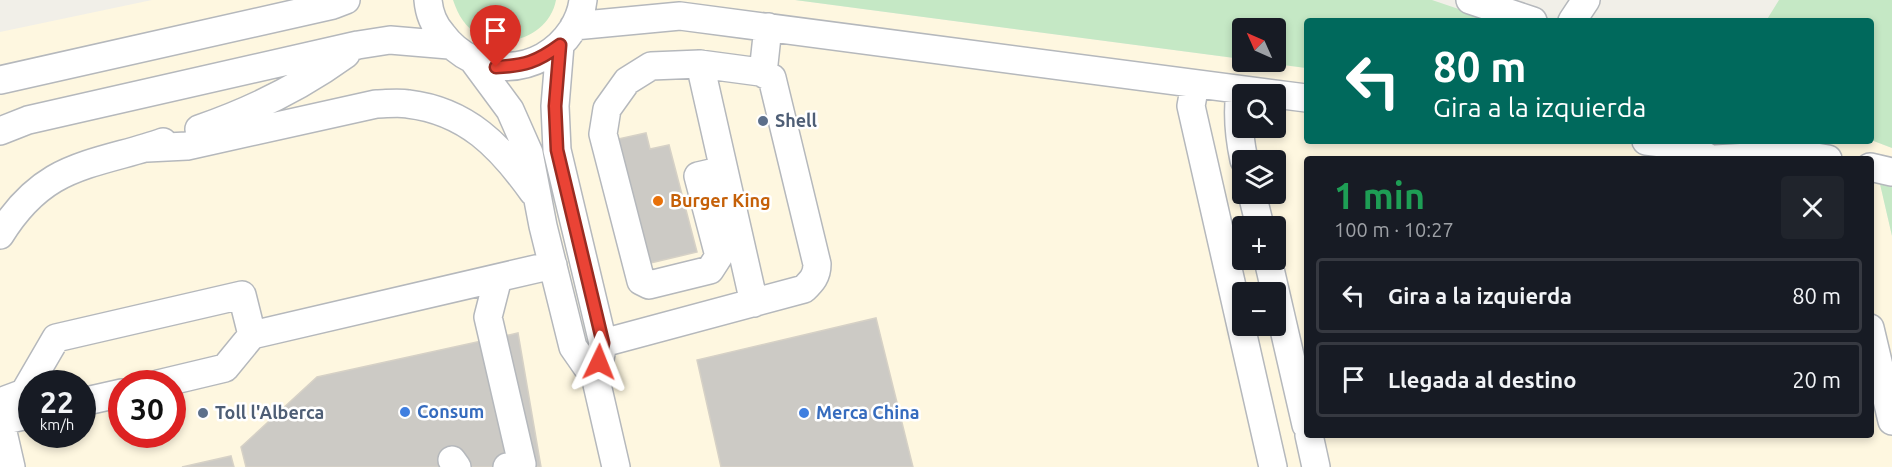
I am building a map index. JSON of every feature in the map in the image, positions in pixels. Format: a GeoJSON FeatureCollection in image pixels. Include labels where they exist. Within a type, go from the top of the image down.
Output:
{"type":"FeatureCollection","features":[{"type":"Feature","properties":{"kind":"street"},"geometry":{"type":"LineString","coordinates":[[0,80],[333,5],[346,0]]}},
{"type":"Feature","properties":{"kind":"street"},"geometry":{"type":"LineString","coordinates":[[428,0],[436,27],[450,45],[473,60],[496,67],[519,66],[541,59],[567,36],[680,16],[1232,89]]}},
{"type":"Feature","properties":{"kind":"street"},"geometry":{"type":"LineString","coordinates":[[583,0],[567,36],[555,106],[557,150],[603,343],[596,380]]}},
{"type":"Feature","properties":{"kind":"street"},"geometry":{"type":"LineString","coordinates":[[649,0],[680,16]]}},
{"type":"Feature","properties":{"kind":"street"},"geometry":{"type":"LineString","coordinates":[[1470,0],[1524,18]]}},
{"type":"Feature","properties":{"kind":"street"},"geometry":{"type":"LineString","coordinates":[[1574,18],[1586,0]]}},
{"type":"Feature","properties":{"kind":"street"},"geometry":{"type":"LineString","coordinates":[[763,73],[768,27]]}},
{"type":"Feature","properties":{"kind":"street"},"geometry":{"type":"LineString","coordinates":[[0,130],[40,117],[358,45],[390,40],[450,45]]}},
{"type":"Feature","properties":{"kind":"street"},"geometry":{"type":"LineString","coordinates":[[0,235],[25,203],[54,179],[91,163],[147,148],[230,118],[327,68],[358,45]]}},
{"type":"Feature","properties":{"kind":"street"},"geometry":{"type":"LineString","coordinates":[[473,60],[510,110],[529,153],[537,198],[573,347],[596,380],[616,467]]}},
{"type":"Feature","properties":{"kind":"street"},"geometry":{"type":"LineString","coordinates":[[603,343],[804,289],[817,273],[817,264],[772,78],[763,73],[700,64],[651,66],[627,81],[607,109],[603,134],[640,281],[649,285],[710,270],[719,256],[698,176],[724,170]]}},
{"type":"Feature","properties":{"kind":"street"},"geometry":{"type":"LineString","coordinates":[[700,64],[754,303]]}},
{"type":"Feature","properties":{"kind":"street"},"geometry":{"type":"LineString","coordinates":[[1195,84],[1191,106],[1273,467]]}},
{"type":"Feature","properties":{"kind":"street"},"geometry":{"type":"LineString","coordinates":[[1286,96],[1304,98]]}},
{"type":"Feature","properties":{"kind":"street"},"geometry":{"type":"LineString","coordinates":[[147,148],[187,146],[376,104],[407,104],[440,110],[466,122],[492,142],[537,198]]}},
{"type":"Feature","properties":{"kind":"street"},"geometry":{"type":"LineString","coordinates":[[1688,144],[1708,156]]}},
{"type":"Feature","properties":{"kind":"street"},"geometry":{"type":"LineString","coordinates":[[1752,156],[1771,150],[1809,156]]}},
{"type":"Feature","properties":{"kind":"street"},"geometry":{"type":"LineString","coordinates":[[1874,168],[1892,172]]}},
{"type":"Feature","properties":{"kind":"street"},"geometry":{"type":"LineString","coordinates":[[186,377],[225,368],[252,335],[553,265]]}},
{"type":"Feature","properties":{"kind":"street"},"geometry":{"type":"LineString","coordinates":[[1270,270],[1304,416]]}},
{"type":"Feature","properties":{"kind":"street"},"geometry":{"type":"LineString","coordinates":[[498,278],[488,317],[522,464],[507,467]]}},
{"type":"Feature","properties":{"kind":"street"},"geometry":{"type":"LineString","coordinates":[[450,289],[488,317]]}},
{"type":"Feature","properties":{"kind":"street"},"geometry":{"type":"LineString","coordinates":[[0,402],[24,393],[56,338],[242,295],[252,335]]}},
{"type":"Feature","properties":{"kind":"street"},"geometry":{"type":"LineString","coordinates":[[1874,345],[1892,421]]}},
{"type":"Feature","properties":{"kind":"street"},"geometry":{"type":"LineString","coordinates":[[11,467],[0,420],[18,417]]}},
{"type":"Feature","properties":{"kind":"street"},"geometry":{"type":"LineString","coordinates":[[1310,438],[1316,467]]}},
{"type":"Feature","properties":{"kind":"shaded area"},"geometry":{"type":"Polygon","coordinates":[[[152,0],[795,0],[1232,58],[1232,72],[1286,72],[1286,65],[1304,68],[1304,144],[1874,144],[1874,141],[1892,148],[1892,159],[1880,184],[1892,236],[1892,467],[0,467],[0,32],[152,0]]]}},
{"type":"Feature","properties":{"kind":"green space"},"geometry":{"type":"Polygon","coordinates":[[[453,0],[556,0],[546,22],[538,30],[528,36],[505,41],[493,40],[471,30],[460,16],[453,0]]]}},
{"type":"Feature","properties":{"kind":"green space"},"geometry":{"type":"Polygon","coordinates":[[[795,0],[1432,0],[1485,18],[1304,18],[1304,68],[1286,65],[1286,18],[1232,18],[1232,58],[795,0]]]}},
{"type":"Feature","properties":{"kind":"green space"},"geometry":{"type":"Polygon","coordinates":[[[1779,0],[1892,0],[1892,148],[1874,141],[1874,18],[1768,18],[1779,0]]]}},
{"type":"Feature","properties":{"kind":"green space"},"geometry":{"type":"Polygon","coordinates":[[[1880,184],[1892,187],[1892,236],[1880,184]]]}},
{"type":"Feature","properties":{"kind":"building","name":"Burger King"},"geometry":{"type":"Polygon","coordinates":[[[646,133],[650,149],[669,145],[697,252],[646,264],[618,139],[646,133]]]}},
{"type":"Feature","properties":{"kind":"building","name":"Merca China"},"geometry":{"type":"Polygon","coordinates":[[[876,318],[913,467],[721,467],[697,360],[876,318]]]}},
{"type":"Feature","properties":{"kind":"building","name":"Consum"},"geometry":{"type":"Polygon","coordinates":[[[518,333],[541,467],[246,467],[241,447],[317,377],[518,333]]]}},
{"type":"Feature","properties":{"kind":"building"},"geometry":{"type":"Polygon","coordinates":[[[231,456],[234,467],[182,467],[231,456]]]}},
{"type":"Feature","properties":{"kind":"place","name":"Shell"},"geometry":{"type":"Point","coordinates":[763,121]}},
{"type":"Feature","properties":{"kind":"place","name":"Burger King"},"geometry":{"type":"Point","coordinates":[658,201]}},
{"type":"Feature","properties":{"kind":"place","name":"Consum"},"geometry":{"type":"Point","coordinates":[405,412]}},
{"type":"Feature","properties":{"kind":"place","name":"Toll l'Alberca"},"geometry":{"type":"Point","coordinates":[203,413]}},
{"type":"Feature","properties":{"kind":"place","name":"Merca China"},"geometry":{"type":"Point","coordinates":[804,413]}},
{"type":"Feature","properties":{"kind":"route"},"geometry":{"type":"LineString","coordinates":[[496,67],[519,66],[541,59],[560,45],[555,106],[557,150],[603,343],[599,362]]}}]}
